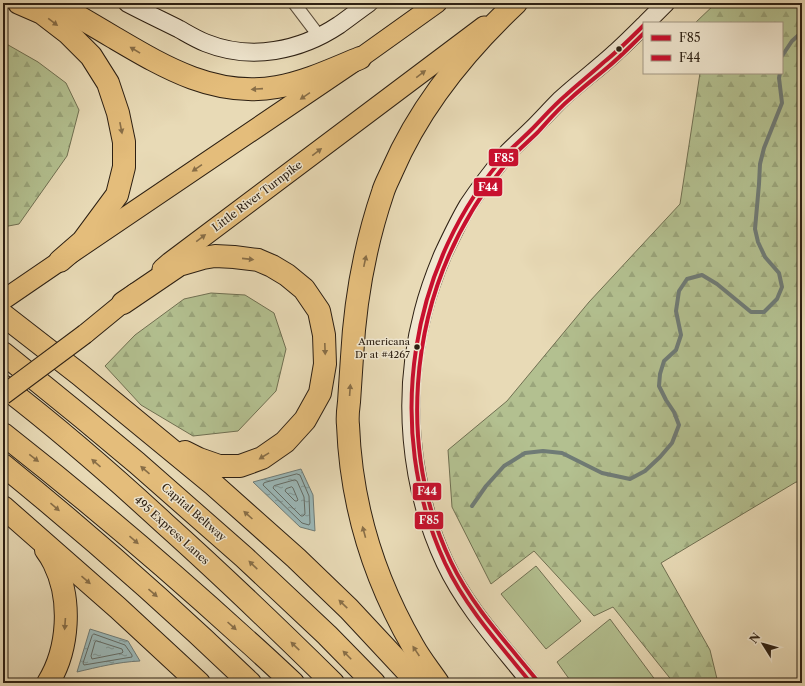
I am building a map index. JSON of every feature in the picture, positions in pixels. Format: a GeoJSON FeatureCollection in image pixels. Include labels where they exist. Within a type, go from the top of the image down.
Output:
{"type":"FeatureCollection","features":[{"type":"Feature","properties":{"kind":"highway"},"geometry":{"type":"LineString","coordinates":[[19,3],[42,13],[68,33],[91,56],[108,83],[118,113],[124,142],[124,167],[117,195],[83,241],[60,260]]}},
{"type":"Feature","properties":{"kind":"highway"},"geometry":{"type":"LineString","coordinates":[[55,3],[173,70],[201,81],[224,87],[250,89],[276,87],[301,82],[360,58]]}},
{"type":"Feature","properties":{"kind":"highway"},"geometry":{"type":"LineString","coordinates":[[438,683],[414,647],[378,574],[366,541],[356,501],[348,423],[354,329],[361,280],[371,231],[383,191],[400,153],[420,117],[440,87],[493,24],[515,3]]}},
{"type":"Feature","properties":{"kind":"highway"},"geometry":{"type":"LineString","coordinates":[[123,303],[179,265],[215,256],[258,260],[287,275],[304,289],[319,311],[324,335],[326,364],[320,393],[305,420],[285,442],[262,458],[240,466],[219,466],[199,459],[140,424]]}},
{"type":"Feature","properties":{"kind":"highway"},"geometry":{"type":"LineString","coordinates":[[3,315],[79,374],[214,485],[296,558],[349,609],[418,683]]}},
{"type":"Feature","properties":{"kind":"highway","name":"Capital Beltway"},"geometry":{"type":"LineString","coordinates":[[3,353],[131,458],[244,557],[374,683]]}},
{"type":"Feature","properties":{"kind":"highway","name":"495 Express Lanes"},"geometry":{"type":"LineString","coordinates":[[3,386],[66,436],[144,504],[232,584],[332,683]]}},
{"type":"Feature","properties":{"kind":"highway"},"geometry":{"type":"LineString","coordinates":[[3,434],[68,485],[129,536],[294,683]]}},
{"type":"Feature","properties":{"kind":"highway"},"geometry":{"type":"LineString","coordinates":[[3,464],[53,505],[161,600],[250,683]]}},
{"type":"Feature","properties":{"kind":"highway"},"geometry":{"type":"LineString","coordinates":[[9,512],[49,554],[59,573],[64,591],[66,607],[64,633],[60,654],[48,683]]}},
{"type":"Feature","properties":{"kind":"highway"},"geometry":{"type":"LineString","coordinates":[[9,512],[118,608],[199,683]]}},
{"type":"Feature","properties":{"kind":"main road"},"geometry":{"type":"LineString","coordinates":[[3,300],[360,58],[437,3]]}},
{"type":"Feature","properties":{"kind":"main road","name":"Little River Turnpike"},"geometry":{"type":"LineString","coordinates":[[3,395],[85,334],[170,262],[515,3]]}},
{"type":"Feature","properties":{"kind":"street"},"geometry":{"type":"LineString","coordinates":[[127,3],[205,42],[224,49],[249,52],[270,52],[291,48],[319,36],[338,25],[369,3]]}},
{"type":"Feature","properties":{"kind":"street"},"geometry":{"type":"LineString","coordinates":[[294,3],[319,36]]}},
{"type":"Feature","properties":{"kind":"street"},"geometry":{"type":"LineString","coordinates":[[647,22],[666,3]]}},
{"type":"Feature","properties":{"kind":"street"},"geometry":{"type":"LineString","coordinates":[[531,683],[463,595],[446,565],[433,534],[422,500],[414,462],[411,427],[411,391],[414,354],[423,310],[435,273],[450,239],[468,206],[484,182],[509,152],[562,99],[617,52],[643,26]]}},
{"type":"Feature","properties":{"kind":"green space"},"geometry":{"type":"Polygon","coordinates":[[[716,3],[802,3],[802,483],[796,482],[661,563],[710,650],[718,683],[672,683],[673,682],[613,607],[594,616],[534,551],[491,584],[452,507],[448,450],[507,401],[589,302],[680,204],[700,74],[783,74],[783,22],[696,22],[716,3]]]}},
{"type":"Feature","properties":{"kind":"green space"},"geometry":{"type":"Polygon","coordinates":[[[3,42],[38,62],[66,83],[79,110],[67,156],[19,224],[3,227],[3,42]]]}},
{"type":"Feature","properties":{"kind":"green space"},"geometry":{"type":"Polygon","coordinates":[[[211,293],[245,295],[274,313],[286,349],[276,391],[238,431],[193,436],[141,405],[105,366],[135,335],[184,299],[211,293]]]}},
{"type":"Feature","properties":{"kind":"green space"},"geometry":{"type":"Polygon","coordinates":[[[536,566],[581,621],[546,649],[501,594],[536,566]]]}},
{"type":"Feature","properties":{"kind":"green space"},"geometry":{"type":"Polygon","coordinates":[[[610,619],[656,681],[653,683],[572,683],[557,662],[610,619]]]}},
{"type":"Feature","properties":{"kind":"water"},"geometry":{"type":"Polygon","coordinates":[[[301,469],[313,495],[315,531],[300,527],[253,482],[301,469]]]}},
{"type":"Feature","properties":{"kind":"water"},"geometry":{"type":"Polygon","coordinates":[[[90,629],[128,641],[140,661],[77,672],[90,629]]]}},
{"type":"Feature","properties":{"kind":"waterway"},"geometry":{"type":"LineString","coordinates":[[783,54],[792,41],[802,32]]}},
{"type":"Feature","properties":{"kind":"waterway"},"geometry":{"type":"LineString","coordinates":[[472,506],[486,486],[504,466],[525,453],[543,451],[562,453],[602,473],[630,479],[645,471],[672,443],[679,425],[674,412],[659,386],[660,374],[664,361],[676,350],[681,335],[676,311],[679,291],[687,279],[702,275],[717,284],[751,312],[764,312],[777,299],[782,287],[779,273],[765,257],[758,242],[755,229],[760,164],[764,148],[782,103],[780,74]]}},
{"type":"Feature","properties":{"kind":"transit line","name":"F85"},"geometry":{"type":"LineString","coordinates":[[531,683],[484,626],[453,580],[445,563],[426,511],[415,458],[412,403],[416,348],[428,295],[448,244],[474,196],[508,152],[561,99],[619,49],[643,26]]}},
{"type":"Feature","properties":{"kind":"transit line","name":"F44"},"geometry":{"type":"LineString","coordinates":[[536,679],[490,623],[469,594],[451,562],[434,519],[423,475],[418,430],[418,384],[424,338],[435,294],[451,251],[485,190],[510,159],[561,107],[617,59],[643,34]]}},
{"type":"Feature","properties":{"kind":"place","name":"Americana Dr at #4267"},"geometry":{"type":"Point","coordinates":[417,347]}}]}
